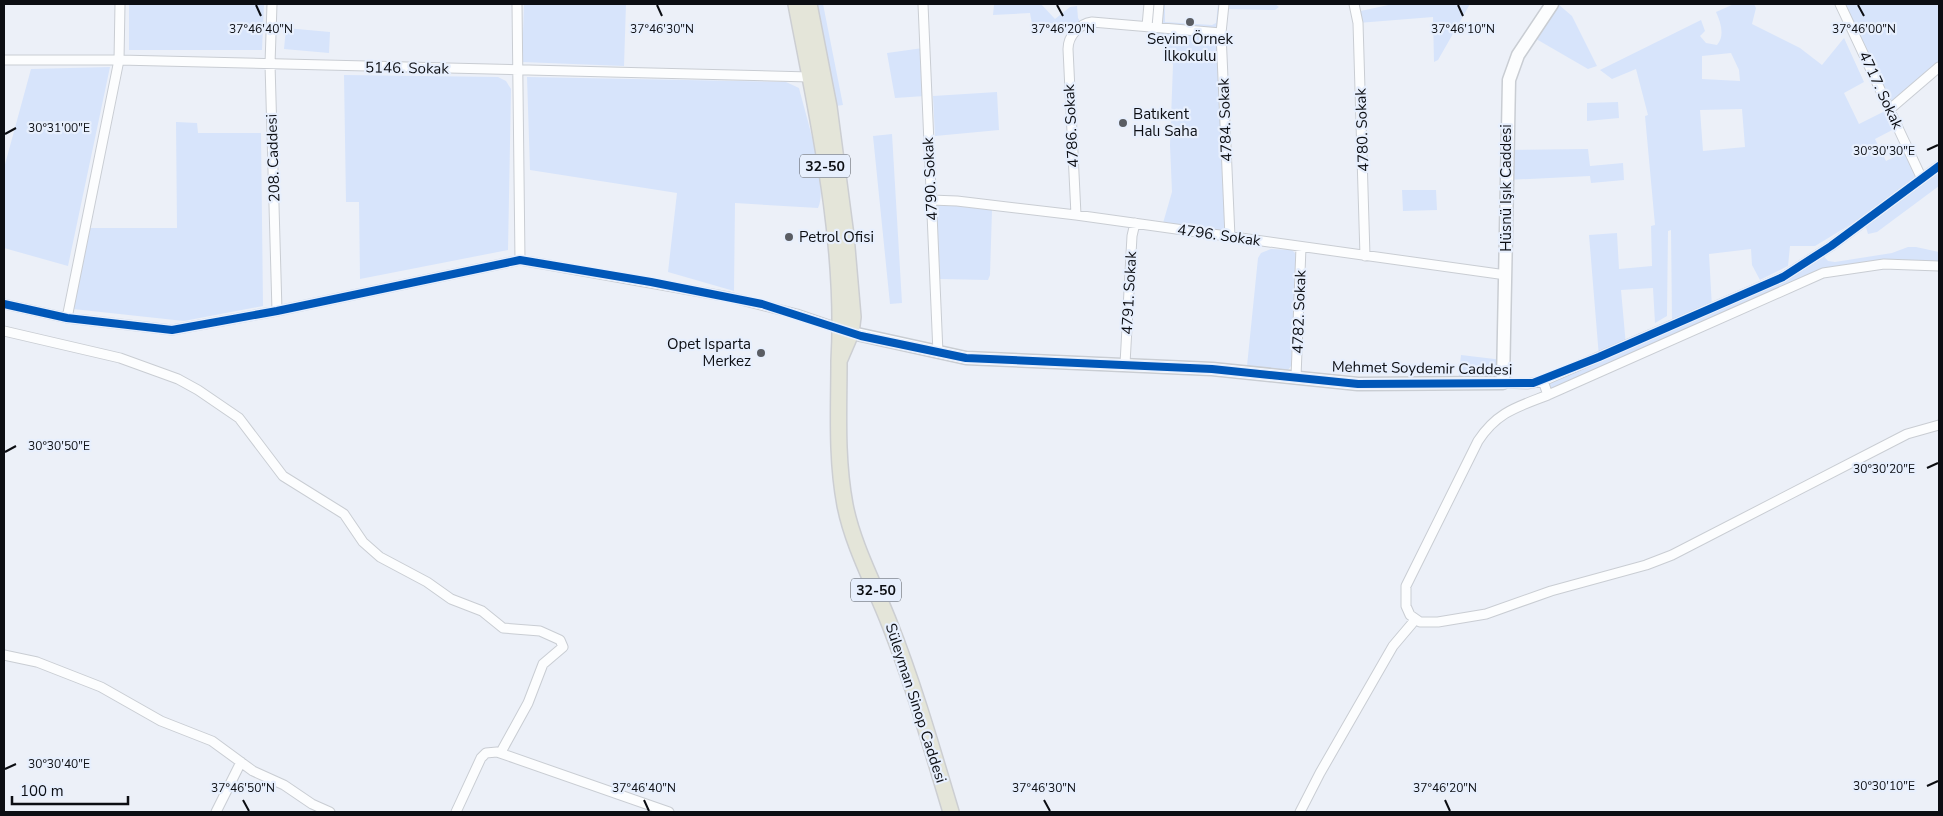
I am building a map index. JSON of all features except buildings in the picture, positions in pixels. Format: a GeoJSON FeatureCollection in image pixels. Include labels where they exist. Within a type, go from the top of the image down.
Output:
{"type":"FeatureCollection","features":[{"type":"Feature","properties":{"kind":"main road","name":"32-50"},"geometry":{"type":"LineString","coordinates":[[796,4],[831,204],[846,331]]}},
{"type":"Feature","properties":{"kind":"main road","name":"32-50"},"geometry":{"type":"LineString","coordinates":[[809,4],[829,107],[843,203],[853,317],[846,331]]}},
{"type":"Feature","properties":{"kind":"main road","name":"Süleyman Sinop Caddesi"},"geometry":{"type":"LineString","coordinates":[[846,331],[839,361],[839,460],[845,506],[854,537],[891,626],[919,706],[951,812]]}},
{"type":"Feature","properties":{"kind":"street"},"geometry":{"type":"LineString","coordinates":[[67,318],[119,60],[120,4]]}},
{"type":"Feature","properties":{"kind":"street","name":"208. Caddesi"},"geometry":{"type":"LineString","coordinates":[[272,4],[270,64],[278,311]]}},
{"type":"Feature","properties":{"kind":"street"},"geometry":{"type":"LineString","coordinates":[[517,4],[520,260]]}},
{"type":"Feature","properties":{"kind":"street","name":"4790. Sokak"},"geometry":{"type":"LineString","coordinates":[[923,4],[938,353]]}},
{"type":"Feature","properties":{"kind":"street"},"geometry":{"type":"LineString","coordinates":[[1149,4],[1147,26],[1221,33]]}},
{"type":"Feature","properties":{"kind":"street"},"geometry":{"type":"LineString","coordinates":[[1157,27],[1158,4]]}},
{"type":"Feature","properties":{"kind":"street","name":"4784. Sokak"},"geometry":{"type":"LineString","coordinates":[[1224,4],[1221,33],[1230,236]]}},
{"type":"Feature","properties":{"kind":"street","name":"4780. Sokak"},"geometry":{"type":"LineString","coordinates":[[1354,4],[1358,24],[1365,256]]}},
{"type":"Feature","properties":{"kind":"street","name":"Hüsnü Işık Caddesi"},"geometry":{"type":"LineString","coordinates":[[1502,383],[1506,276],[1506,116],[1509,80],[1515,60],[1552,4]]}},
{"type":"Feature","properties":{"kind":"street","name":"4717. Sokak"},"geometry":{"type":"LineString","coordinates":[[1840,4],[1922,179]]}},
{"type":"Feature","properties":{"kind":"street","name":"4786. Sokak"},"geometry":{"type":"LineString","coordinates":[[1076,215],[1068,48],[1070,37],[1079,28],[1088,23],[1147,26]]}},
{"type":"Feature","properties":{"kind":"street","name":"5146. Sokak"},"geometry":{"type":"LineString","coordinates":[[4,60],[119,60],[810,77]]}},
{"type":"Feature","properties":{"kind":"street"},"geometry":{"type":"LineString","coordinates":[[1890,109],[1939,67]]}},
{"type":"Feature","properties":{"kind":"street","name":"Mehmet Soydemir Caddesi"},"geometry":{"type":"LineString","coordinates":[[846,331],[938,353],[976,359],[1126,364],[1358,384],[1533,384],[1782,277],[1821,253],[1939,166]]}},
{"type":"Feature","properties":{"kind":"street","name":"4796. Sokak"},"geometry":{"type":"LineString","coordinates":[[931,200],[957,201],[1076,215],[1506,276]]}},
{"type":"Feature","properties":{"kind":"street","name":"4791. Sokak"},"geometry":{"type":"LineString","coordinates":[[1126,364],[1132,236],[1135,223]]}},
{"type":"Feature","properties":{"kind":"street","name":"4782. Sokak"},"geometry":{"type":"LineString","coordinates":[[1296,378],[1301,247]]}},
{"type":"Feature","properties":{"kind":"street"},"geometry":{"type":"LineString","coordinates":[[4,304],[67,318],[172,330],[278,311],[520,260],[737,298],[797,314],[846,331]]}},
{"type":"Feature","properties":{"kind":"street"},"geometry":{"type":"LineString","coordinates":[[1939,266],[1884,264],[1823,273],[1502,414],[1487,427],[1478,441],[1406,586],[1406,606],[1415,620],[1433,623],[1474,617],[1551,591],[1659,561],[1907,434],[1939,424]]}},
{"type":"Feature","properties":{"kind":"street"},"geometry":{"type":"LineString","coordinates":[[4,331],[120,358],[194,387],[239,418],[283,476],[344,514],[352,523],[363,542],[380,557],[427,582],[451,599],[482,611],[503,628],[540,631],[560,640],[563,647],[543,664],[528,703],[501,752]]}},
{"type":"Feature","properties":{"kind":"street"},"geometry":{"type":"LineString","coordinates":[[1543,381],[1548,394]]}},
{"type":"Feature","properties":{"kind":"street"},"geometry":{"type":"LineString","coordinates":[[1300,812],[1320,772],[1393,646],[1415,620]]}},
{"type":"Feature","properties":{"kind":"street"},"geometry":{"type":"LineString","coordinates":[[4,655],[38,662],[100,687],[161,721],[212,741],[259,774],[284,785],[312,804],[330,812]]}},
{"type":"Feature","properties":{"kind":"street"},"geometry":{"type":"LineString","coordinates":[[456,812],[482,756],[488,753],[501,752],[669,812]]}},
{"type":"Feature","properties":{"kind":"street"},"geometry":{"type":"LineString","coordinates":[[216,812],[241,762]]}},
{"type":"Feature","properties":{"kind":"shaded area"},"geometry":{"type":"Polygon","coordinates":[[[129,4],[264,4],[262,50],[129,50],[129,4]]]}},
{"type":"Feature","properties":{"kind":"shaded area"},"geometry":{"type":"Polygon","coordinates":[[[524,4],[626,4],[624,66],[522,62],[524,4]]]}},
{"type":"Feature","properties":{"kind":"shaded area"},"geometry":{"type":"Polygon","coordinates":[[[809,4],[823,4],[843,105],[829,107],[809,4]]]}},
{"type":"Feature","properties":{"kind":"shaded area"},"geometry":{"type":"Polygon","coordinates":[[[992,4],[1041,4],[1055,19],[1070,7],[1077,6],[1078,18],[1082,25],[1070,37],[1058,23],[1032,24],[1030,13],[993,15],[994,5],[992,4]]]}},
{"type":"Feature","properties":{"kind":"shaded area"},"geometry":{"type":"Polygon","coordinates":[[[1159,4],[1165,4],[1165,22],[1212,25],[1216,23],[1218,4],[1275,4],[1279,7],[1275,10],[1224,9],[1221,33],[1157,27],[1159,4]]]}},
{"type":"Feature","properties":{"kind":"shaded area"},"geometry":{"type":"Polygon","coordinates":[[[1393,4],[1470,4],[1438,60],[1434,62],[1433,17],[1358,23],[1356,12],[1393,4]]]}},
{"type":"Feature","properties":{"kind":"shaded area"},"geometry":{"type":"Polygon","coordinates":[[[1558,4],[1572,16],[1597,66],[1588,69],[1531,36],[1558,4]]]}},
{"type":"Feature","properties":{"kind":"shaded area"},"geometry":{"type":"Polygon","coordinates":[[[1734,4],[1754,4],[1756,8],[1752,24],[1800,48],[1822,65],[1844,38],[1864,82],[1844,93],[1859,124],[1889,109],[1852,28],[1855,25],[1845,4],[1939,4],[1939,67],[1890,109],[1898,127],[1875,139],[1886,161],[1908,150],[1922,179],[1939,166],[1939,186],[1877,232],[1868,234],[1863,217],[1815,246],[1790,246],[1788,266],[1760,280],[1752,265],[1751,249],[1709,254],[1712,308],[1821,253],[1828,261],[1835,262],[1892,253],[1908,247],[1916,247],[1939,252],[1939,266],[1838,269],[1548,395],[1543,381],[1599,357],[1589,235],[1617,233],[1619,269],[1652,266],[1651,226],[1655,225],[1645,116],[1648,115],[1636,69],[1612,79],[1600,70],[1701,20],[1705,31],[1700,36],[1706,43],[1717,45],[1722,34],[1716,12],[1734,4]],[[1731,53],[1702,56],[1702,79],[1740,81],[1739,70],[1731,53]],[[1742,109],[1700,110],[1703,151],[1745,147],[1742,109]],[[1671,230],[1668,231],[1667,316],[1655,323],[1653,288],[1621,290],[1626,346],[1674,325],[1672,319],[1671,230]]]}},
{"type":"Feature","properties":{"kind":"shaded area"},"geometry":{"type":"Polygon","coordinates":[[[286,28],[330,32],[329,53],[284,49],[286,28]]]}},
{"type":"Feature","properties":{"kind":"shaded area"},"geometry":{"type":"Polygon","coordinates":[[[1157,31],[1217,38],[1226,228],[1224,232],[1163,223],[1172,192],[1170,145],[1173,65],[1168,49],[1157,41],[1157,31]]]}},
{"type":"Feature","properties":{"kind":"shaded area"},"geometry":{"type":"Polygon","coordinates":[[[923,48],[925,96],[895,98],[887,53],[923,48]]]}},
{"type":"Feature","properties":{"kind":"shaded area"},"geometry":{"type":"Polygon","coordinates":[[[110,67],[68,266],[4,248],[4,168],[31,69],[110,67]]]}},
{"type":"Feature","properties":{"kind":"shaded area"},"geometry":{"type":"Polygon","coordinates":[[[344,75],[498,77],[506,81],[511,89],[508,250],[360,279],[359,202],[346,202],[344,75]]]}},
{"type":"Feature","properties":{"kind":"shaded area"},"geometry":{"type":"Polygon","coordinates":[[[527,77],[786,82],[799,88],[811,131],[821,183],[821,198],[818,208],[735,203],[734,291],[668,272],[677,193],[530,170],[527,77]]]}},
{"type":"Feature","properties":{"kind":"shaded area"},"geometry":{"type":"Polygon","coordinates":[[[997,92],[999,130],[935,136],[933,96],[997,92]]]}},
{"type":"Feature","properties":{"kind":"shaded area"},"geometry":{"type":"Polygon","coordinates":[[[1618,102],[1619,118],[1587,121],[1587,103],[1618,102]]]}},
{"type":"Feature","properties":{"kind":"shaded area"},"geometry":{"type":"Polygon","coordinates":[[[176,122],[197,123],[198,133],[261,133],[263,306],[184,321],[73,309],[90,228],[177,228],[176,122]]]}},
{"type":"Feature","properties":{"kind":"shaded area"},"geometry":{"type":"Polygon","coordinates":[[[892,134],[902,303],[890,304],[873,136],[892,134]]]}},
{"type":"Feature","properties":{"kind":"shaded area"},"geometry":{"type":"Polygon","coordinates":[[[1588,149],[1590,166],[1623,163],[1624,180],[1591,183],[1590,176],[1506,180],[1506,150],[1588,149]]]}},
{"type":"Feature","properties":{"kind":"shaded area"},"geometry":{"type":"Polygon","coordinates":[[[1402,190],[1436,190],[1437,210],[1403,211],[1402,190]]]}},
{"type":"Feature","properties":{"kind":"shaded area"},"geometry":{"type":"Polygon","coordinates":[[[939,204],[992,210],[990,275],[988,280],[940,279],[936,206],[939,204]]]}},
{"type":"Feature","properties":{"kind":"shaded area"},"geometry":{"type":"Polygon","coordinates":[[[1271,249],[1292,250],[1296,254],[1291,366],[1288,370],[1247,366],[1258,258],[1261,253],[1271,249]]]}},
{"type":"Feature","properties":{"kind":"shaded area"},"geometry":{"type":"Polygon","coordinates":[[[1461,355],[1503,360],[1503,383],[1458,383],[1461,355]]]}},
{"type":"Feature","properties":{"kind":"cycle path"},"geometry":{"type":"LineString","coordinates":[[4,304],[67,318],[172,330],[277,311],[520,260],[651,282],[762,304],[861,336],[966,358],[1212,369],[1358,384],[1533,383],[1599,357],[1783,277],[1831,246],[1939,166]]}},
{"type":"Feature","properties":{"kind":"place","name":"Sevim Örnek İlkokulu"},"geometry":{"type":"Point","coordinates":[1190,22]}},
{"type":"Feature","properties":{"kind":"place","name":"Batıkent Halı Saha"},"geometry":{"type":"Point","coordinates":[1123,123]}},
{"type":"Feature","properties":{"kind":"place","name":"Petrol Ofisi"},"geometry":{"type":"Point","coordinates":[789,237]}},
{"type":"Feature","properties":{"kind":"place","name":"Opet Isparta Merkez"},"geometry":{"type":"Point","coordinates":[761,353]}}]}
